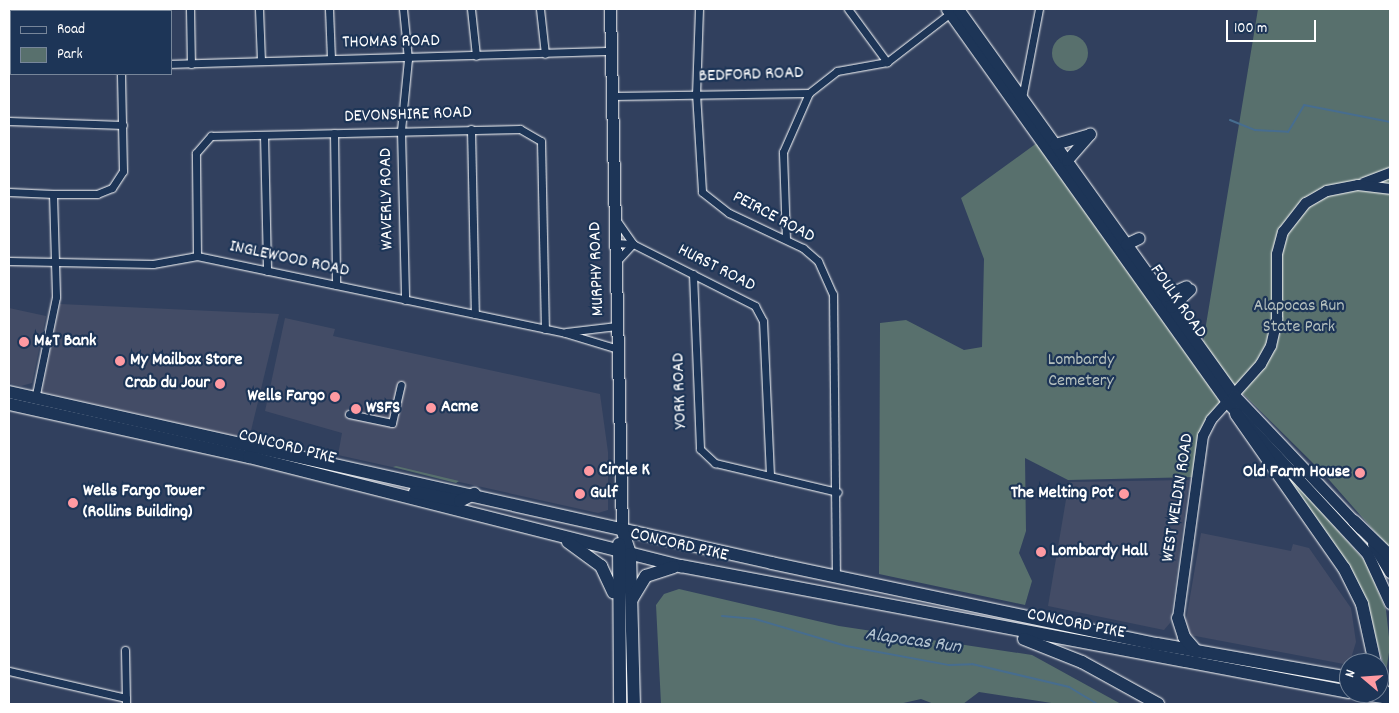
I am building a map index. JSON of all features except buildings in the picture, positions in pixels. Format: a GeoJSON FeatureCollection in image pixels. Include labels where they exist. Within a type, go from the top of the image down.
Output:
{"type":"FeatureCollection","features":[{"type":"Feature","properties":{"kind":"highway","name":"CONCORD PIKE"},"geometry":{"type":"LineString","coordinates":[[9,392],[35,403],[681,566],[972,624],[1229,672],[1339,690]]}},
{"type":"Feature","properties":{"kind":"highway","name":"CONCORD PIKE"},"geometry":{"type":"LineString","coordinates":[[9,404],[35,403],[474,494],[836,577],[1156,644],[1339,676]]}},
{"type":"Feature","properties":{"kind":"highway"},"geometry":{"type":"LineString","coordinates":[[1236,414],[1344,568],[1362,604],[1373,653]]}},
{"type":"Feature","properties":{"kind":"highway"},"geometry":{"type":"LineString","coordinates":[[358,484],[460,501],[474,494]]}},
{"type":"Feature","properties":{"kind":"highway"},"geometry":{"type":"LineString","coordinates":[[1354,521],[1390,556]]}},
{"type":"Feature","properties":{"kind":"highway"},"geometry":{"type":"LineString","coordinates":[[622,529],[632,602],[634,704]]}},
{"type":"Feature","properties":{"kind":"highway"},"geometry":{"type":"LineString","coordinates":[[555,535],[601,566],[617,601]]}},
{"type":"Feature","properties":{"kind":"highway"},"geometry":{"type":"LineString","coordinates":[[620,704],[617,601],[624,552]]}},
{"type":"Feature","properties":{"kind":"highway"},"geometry":{"type":"LineString","coordinates":[[632,602],[646,576],[681,566]]}},
{"type":"Feature","properties":{"kind":"highway"},"geometry":{"type":"LineString","coordinates":[[1156,644],[1173,633],[1178,618]]}},
{"type":"Feature","properties":{"kind":"highway"},"geometry":{"type":"LineString","coordinates":[[1178,618],[1184,637],[1198,652]]}},
{"type":"Feature","properties":{"kind":"highway"},"geometry":{"type":"LineString","coordinates":[[972,624],[1055,650],[1158,704]]}},
{"type":"Feature","properties":{"kind":"main road","name":"MURPHY ROAD"},"geometry":{"type":"LineString","coordinates":[[610,9],[622,529]]}},
{"type":"Feature","properties":{"kind":"main road","name":"FOULK ROAD"},"geometry":{"type":"LineString","coordinates":[[953,10],[1022,98],[1055,144],[1092,205],[1126,244],[1164,296],[1231,399],[1236,414],[1359,542],[1381,577],[1390,603]]}},
{"type":"Feature","properties":{"kind":"main road","name":"FOULK ROAD"},"geometry":{"type":"LineString","coordinates":[[953,10],[1231,399],[1354,521],[1390,572]]}},
{"type":"Feature","properties":{"kind":"main road"},"geometry":{"type":"LineString","coordinates":[[1055,144],[1090,134],[1066,160]]}},
{"type":"Feature","properties":{"kind":"main road"},"geometry":{"type":"LineString","coordinates":[[1126,244],[1139,238]]}},
{"type":"Feature","properties":{"kind":"main road"},"geometry":{"type":"LineString","coordinates":[[1164,296],[1188,288],[1171,307]]}},
{"type":"Feature","properties":{"kind":"street"},"geometry":{"type":"LineString","coordinates":[[190,9],[191,64]]}},
{"type":"Feature","properties":{"kind":"street"},"geometry":{"type":"LineString","coordinates":[[259,9],[261,61]]}},
{"type":"Feature","properties":{"kind":"street"},"geometry":{"type":"LineString","coordinates":[[329,9],[331,59]]}},
{"type":"Feature","properties":{"kind":"street","name":"WAVERLY ROAD"},"geometry":{"type":"LineString","coordinates":[[403,9],[408,59],[401,131],[406,300]]}},
{"type":"Feature","properties":{"kind":"street"},"geometry":{"type":"LineString","coordinates":[[471,9],[476,56]]}},
{"type":"Feature","properties":{"kind":"street"},"geometry":{"type":"LineString","coordinates":[[540,9],[545,54]]}},
{"type":"Feature","properties":{"kind":"street","name":"PEIRCE ROAD"},"geometry":{"type":"LineString","coordinates":[[699,9],[696,93],[702,192],[729,213],[786,239],[818,261],[833,294],[838,492],[836,577]]}},
{"type":"Feature","properties":{"kind":"street"},"geometry":{"type":"LineString","coordinates":[[848,9],[887,62]]}},
{"type":"Feature","properties":{"kind":"street"},"geometry":{"type":"LineString","coordinates":[[1022,98],[1039,9]]}},
{"type":"Feature","properties":{"kind":"street","name":"BEDFORD ROAD"},"geometry":{"type":"LineString","coordinates":[[612,96],[809,92],[837,71],[887,62],[953,10]]}},
{"type":"Feature","properties":{"kind":"street","name":"THOMAS ROAD"},"geometry":{"type":"LineString","coordinates":[[172,64],[331,59],[408,59],[611,51]]}},
{"type":"Feature","properties":{"kind":"street"},"geometry":{"type":"LineString","coordinates":[[9,192],[83,195],[112,188],[123,171],[121,75]]}},
{"type":"Feature","properties":{"kind":"street"},"geometry":{"type":"LineString","coordinates":[[786,239],[783,152],[809,92]]}},
{"type":"Feature","properties":{"kind":"street"},"geometry":{"type":"LineString","coordinates":[[9,122],[122,124]]}},
{"type":"Feature","properties":{"kind":"street"},"geometry":{"type":"LineString","coordinates":[[471,129],[475,314]]}},
{"type":"Feature","properties":{"kind":"street","name":"DEVONSHIRE ROAD"},"geometry":{"type":"LineString","coordinates":[[197,256],[196,154],[210,136],[520,129],[541,141],[545,329]]}},
{"type":"Feature","properties":{"kind":"street"},"geometry":{"type":"LineString","coordinates":[[334,133],[336,285]]}},
{"type":"Feature","properties":{"kind":"street"},"geometry":{"type":"LineString","coordinates":[[264,135],[267,271]]}},
{"type":"Feature","properties":{"kind":"street"},"geometry":{"type":"LineString","coordinates":[[1390,173],[1390,187]]}},
{"type":"Feature","properties":{"kind":"street","name":"WEST WELDIN ROAD"},"geometry":{"type":"LineString","coordinates":[[1178,618],[1203,436],[1261,364],[1274,339],[1276,254],[1289,222],[1320,194],[1358,185],[1390,173]]}},
{"type":"Feature","properties":{"kind":"street","name":"WEST WELDIN ROAD"},"geometry":{"type":"LineString","coordinates":[[1358,185],[1390,187]]}},
{"type":"Feature","properties":{"kind":"street"},"geometry":{"type":"LineString","coordinates":[[35,403],[56,297],[53,194]]}},
{"type":"Feature","properties":{"kind":"street"},"geometry":{"type":"LineString","coordinates":[[614,216],[633,244],[615,263]]}},
{"type":"Feature","properties":{"kind":"street","name":"HURST ROAD"},"geometry":{"type":"LineString","coordinates":[[615,243],[633,244],[746,298],[764,321],[770,474]]}},
{"type":"Feature","properties":{"kind":"street","name":"INGLEWOOD ROAD"},"geometry":{"type":"LineString","coordinates":[[9,261],[153,264],[197,256],[560,332],[618,349]]}},
{"type":"Feature","properties":{"kind":"street","name":"YORK ROAD"},"geometry":{"type":"LineString","coordinates":[[693,274],[698,441],[715,462],[838,492]]}},
{"type":"Feature","properties":{"kind":"street","name":"INGLEWOOD ROAD"},"geometry":{"type":"LineString","coordinates":[[560,332],[617,326]]}},
{"type":"Feature","properties":{"kind":"street"},"geometry":{"type":"LineString","coordinates":[[348,414],[392,423],[401,385]]}},
{"type":"Feature","properties":{"kind":"street"},"geometry":{"type":"LineString","coordinates":[[9,671],[126,701],[125,650]]}},
{"type":"Feature","properties":{"kind":"street"},"geometry":{"type":"LineString","coordinates":[[1229,672],[1231,658]]}},
{"type":"Feature","properties":{"kind":"shaded area"},"geometry":{"type":"Polygon","coordinates":[[[60,304],[279,314],[249,439],[42,392],[60,304]]]}},
{"type":"Feature","properties":{"kind":"shaded area"},"geometry":{"type":"Polygon","coordinates":[[[9,308],[46,316],[32,383],[21,386],[9,383],[9,308]]]}},
{"type":"Feature","properties":{"kind":"shaded area"},"geometry":{"type":"Polygon","coordinates":[[[285,318],[335,329],[333,336],[600,394],[608,452],[608,510],[598,513],[338,455],[342,433],[265,411],[285,318]]]}},
{"type":"Feature","properties":{"kind":"shaded area"},"geometry":{"type":"Polygon","coordinates":[[[1189,480],[1170,623],[1164,630],[1048,606],[1069,482],[1189,480]]]}},
{"type":"Feature","properties":{"kind":"shaded area"},"geometry":{"type":"Polygon","coordinates":[[[1201,533],[1291,551],[1293,544],[1309,548],[1351,608],[1356,642],[1353,653],[1339,653],[1339,663],[1190,635],[1185,626],[1201,533]]]}},
{"type":"Feature","properties":{"kind":"green space","name":"Alapocas Run State Park"},"geometry":{"type":"Polygon","coordinates":[[[1258,9],[1390,9],[1390,549],[1324,474],[1235,386],[1203,343],[1258,9]]]}},
{"type":"Feature","properties":{"kind":"green space"},"geometry":{"type":"Polygon","coordinates":[[[1070,35],[1077,36],[1083,40],[1087,46],[1087,60],[1083,66],[1077,70],[1070,71],[1063,70],[1057,66],[1053,60],[1052,53],[1053,46],[1057,40],[1063,36],[1070,35]]]}},
{"type":"Feature","properties":{"kind":"green space","name":"Lombardy Cemetery"},"geometry":{"type":"Polygon","coordinates":[[[1041,140],[1227,402],[1211,420],[1197,477],[1068,480],[1025,458],[1026,531],[1019,553],[1032,581],[1025,605],[879,574],[880,323],[906,320],[964,350],[982,347],[984,259],[961,198],[1041,140]]]}},
{"type":"Feature","properties":{"kind":"green space"},"geometry":{"type":"Polygon","coordinates":[[[1267,451],[1366,562],[1386,610],[1390,646],[1389,653],[1380,653],[1357,580],[1267,451]]]}},
{"type":"Feature","properties":{"kind":"green space"},"geometry":{"type":"Polygon","coordinates":[[[396,466],[459,481],[456,483],[393,467],[396,466]]]}},
{"type":"Feature","properties":{"kind":"green space"},"geometry":{"type":"Polygon","coordinates":[[[679,589],[839,626],[1032,655],[1121,704],[1058,704],[979,692],[963,704],[934,704],[921,699],[899,704],[661,704],[656,605],[664,594],[679,589]]]}},
{"type":"Feature","properties":{"kind":"waterway"},"geometry":{"type":"LineString","coordinates":[[1230,120],[1255,130],[1288,132],[1304,105],[1390,122]]}},
{"type":"Feature","properties":{"kind":"waterway","name":"Alapocas Run"},"geometry":{"type":"LineString","coordinates":[[722,616],[755,619],[846,646],[949,665],[972,664],[1069,687],[1097,704]]}},
{"type":"Feature","properties":{"kind":"place","name":"M&T Bank"},"geometry":{"type":"Point","coordinates":[24,342]}},
{"type":"Feature","properties":{"kind":"place","name":"My Mailbox Store"},"geometry":{"type":"Point","coordinates":[120,361]}},
{"type":"Feature","properties":{"kind":"place","name":"Crab du Jour"},"geometry":{"type":"Point","coordinates":[220,384]}},
{"type":"Feature","properties":{"kind":"place","name":"Wells Fargo"},"geometry":{"type":"Point","coordinates":[335,397]}},
{"type":"Feature","properties":{"kind":"place","name":"Acme"},"geometry":{"type":"Point","coordinates":[431,408]}},
{"type":"Feature","properties":{"kind":"place","name":"WSFS"},"geometry":{"type":"Point","coordinates":[356,409]}},
{"type":"Feature","properties":{"kind":"place","name":"Circle K"},"geometry":{"type":"Point","coordinates":[589,471]}},
{"type":"Feature","properties":{"kind":"place","name":"Old Farm House"},"geometry":{"type":"Point","coordinates":[1360,473]}},
{"type":"Feature","properties":{"kind":"place","name":"Gulf"},"geometry":{"type":"Point","coordinates":[580,494]}},
{"type":"Feature","properties":{"kind":"place","name":"The Melting Pot"},"geometry":{"type":"Point","coordinates":[1124,494]}},
{"type":"Feature","properties":{"kind":"place","name":"Wells Fargo Tower (Rollins Building)"},"geometry":{"type":"Point","coordinates":[73,503]}},
{"type":"Feature","properties":{"kind":"place","name":"Lombardy Hall"},"geometry":{"type":"Point","coordinates":[1041,552]}}]}
